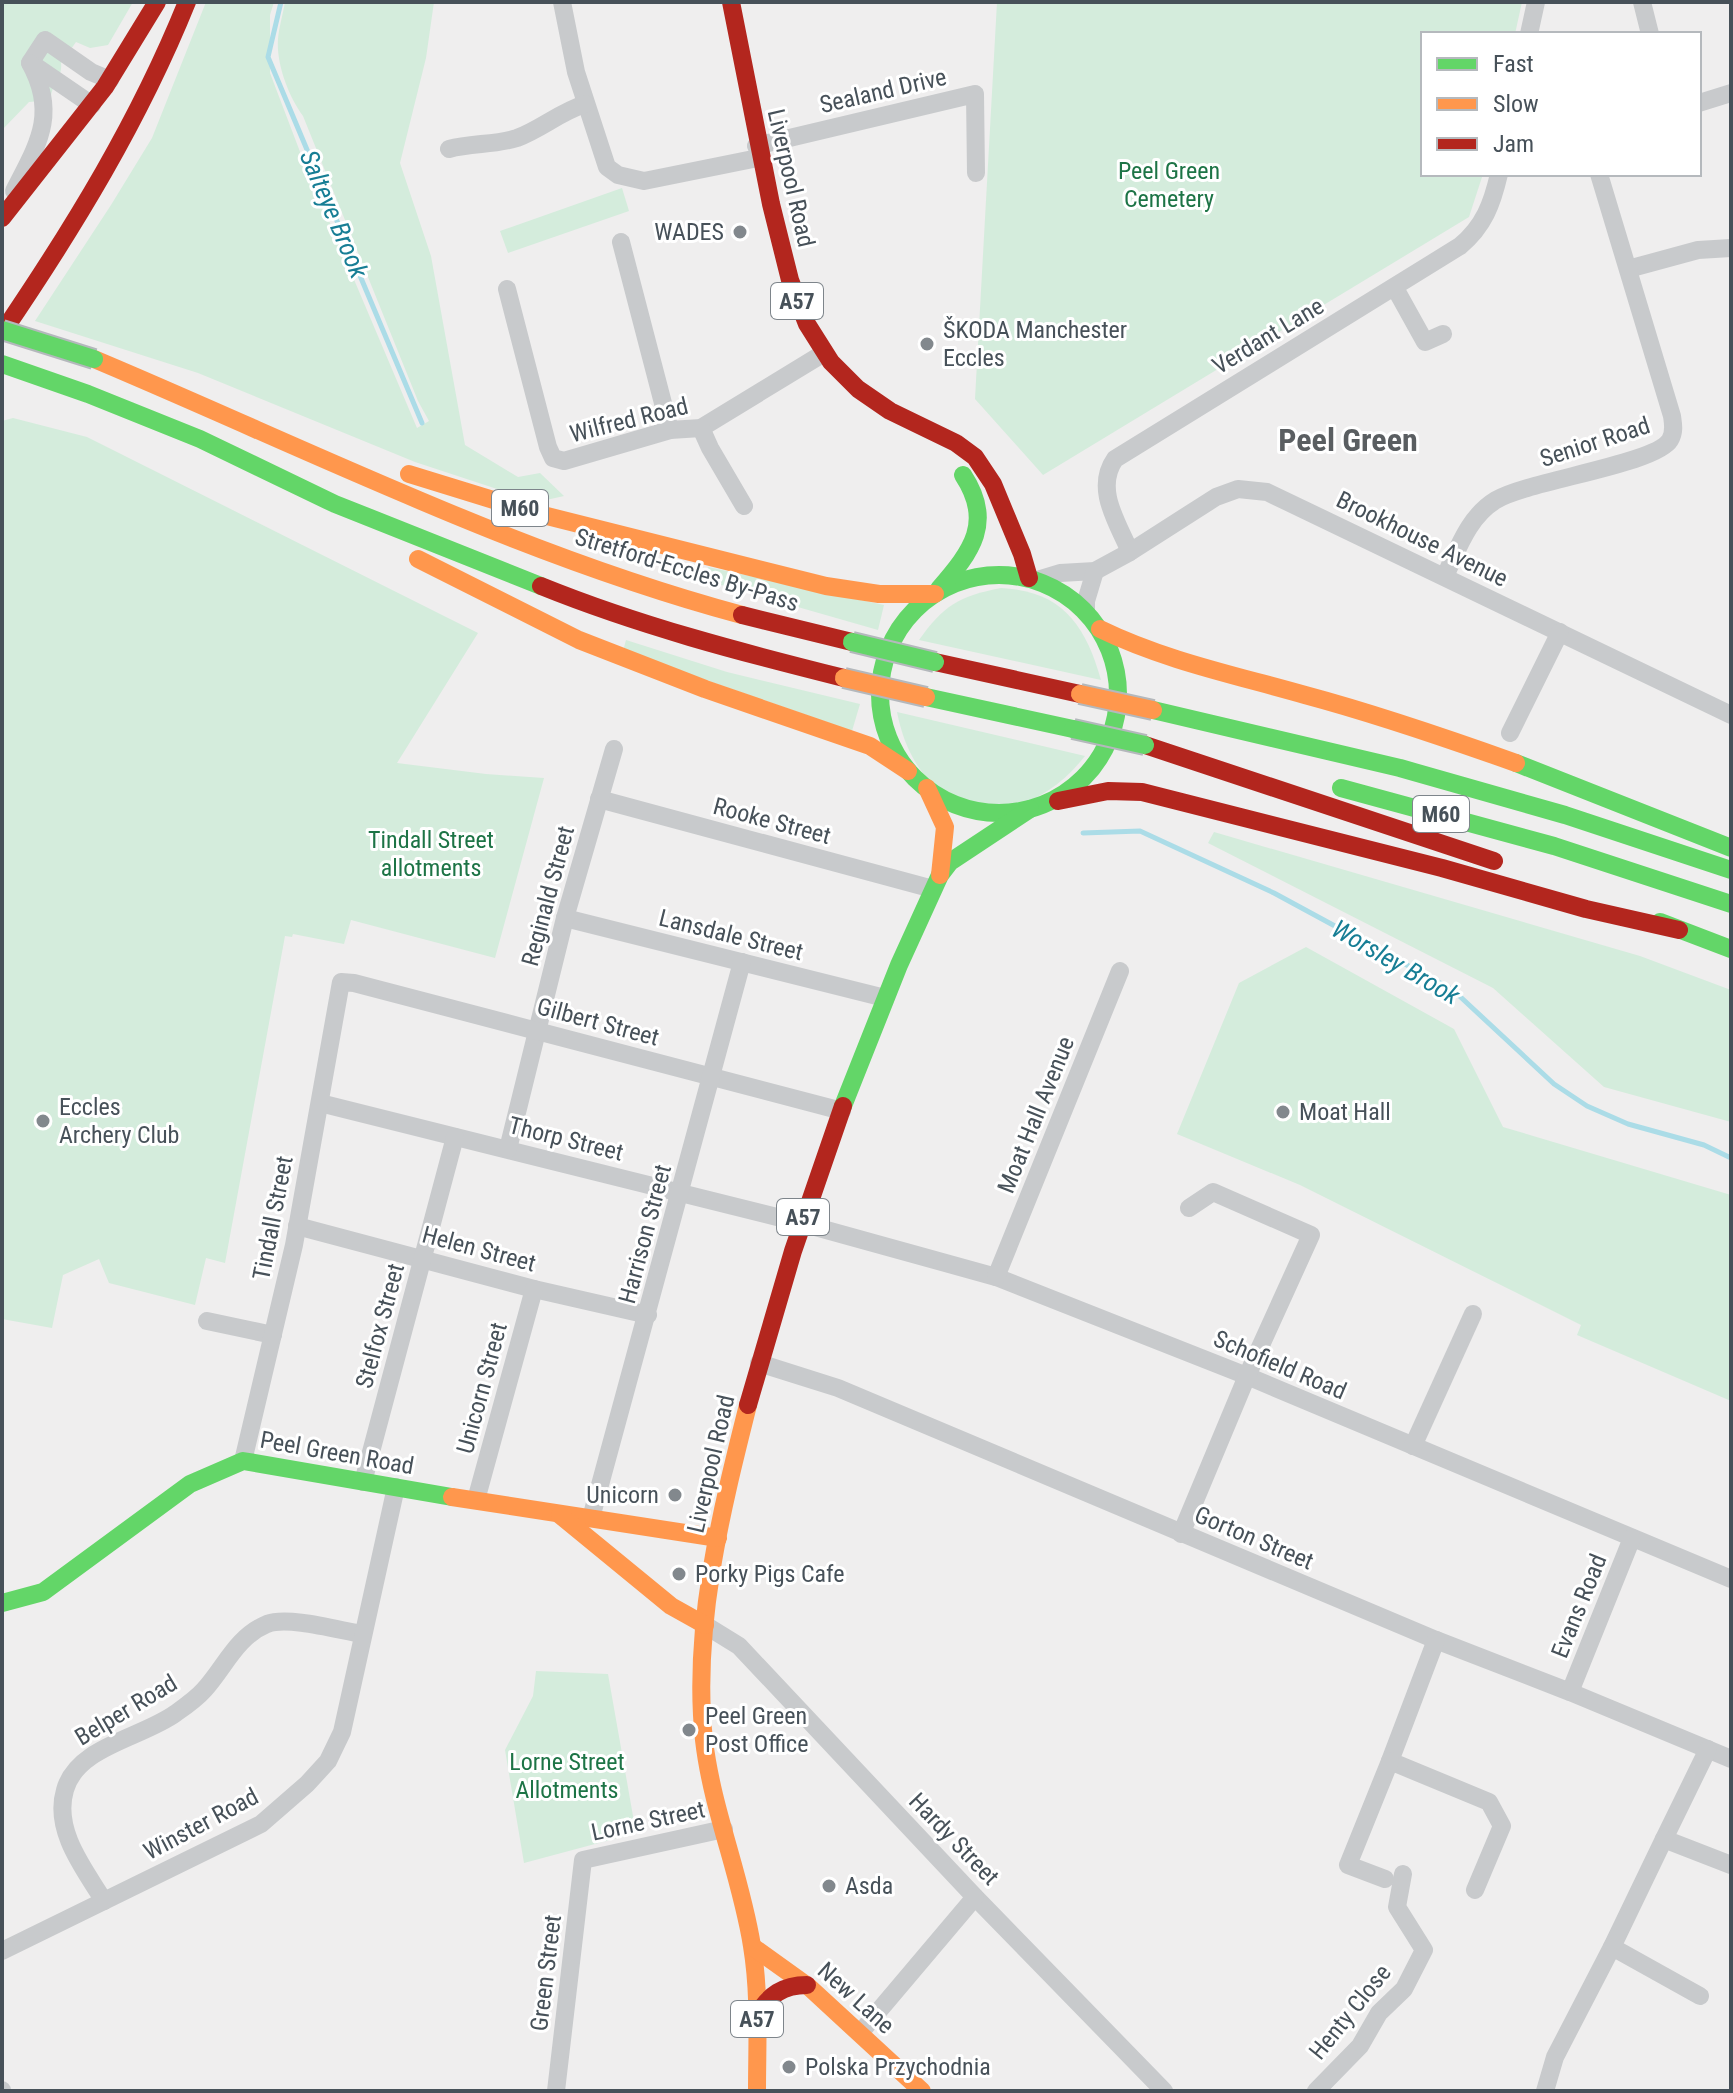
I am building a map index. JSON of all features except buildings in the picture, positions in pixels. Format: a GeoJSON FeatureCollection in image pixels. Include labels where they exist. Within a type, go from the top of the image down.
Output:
{"type":"FeatureCollection","features":[{"type":"Feature","properties":{"kind":"main road"},"geometry":{"type":"LineString","coordinates":[[2,216],[92,105],[157,2]]}},
{"type":"Feature","properties":{"kind":"main road"},"geometry":{"type":"LineString","coordinates":[[2,332],[78,222],[118,154],[187,2]]}},
{"type":"Feature","properties":{"kind":"main road","name":"Liverpool Road"},"geometry":{"type":"LineString","coordinates":[[731,2],[757,152],[795,297],[812,334],[841,375],[865,395],[901,417],[943,434],[975,457],[984,467],[1033,579]]}},
{"type":"Feature","properties":{"kind":"main road","name":"Stretford-Eccles By-Pass"},"geometry":{"type":"LineString","coordinates":[[2,332],[94,359],[349,471],[531,545],[733,614],[1414,772],[1565,815],[1731,870]]}},
{"type":"Feature","properties":{"kind":"main road"},"geometry":{"type":"LineString","coordinates":[[2,364],[88,394],[200,439],[335,504],[614,615],[722,648],[844,678],[1302,778]]}},
{"type":"Feature","properties":{"kind":"main road","name":"M60"},"geometry":{"type":"LineString","coordinates":[[170,390],[449,488],[624,536],[826,586],[879,594],[936,593]]}},
{"type":"Feature","properties":{"kind":"main road","name":"Liverpool Road"},"geometry":{"type":"LineString","coordinates":[[901,417],[958,470],[969,483],[978,504],[979,529],[971,550],[936,593]]}},
{"type":"Feature","properties":{"kind":"main road"},"geometry":{"type":"LineString","coordinates":[[200,439],[410,555],[544,624],[646,667],[870,746],[908,771]]}},
{"type":"Feature","properties":{"kind":"main road","name":"A57"},"geometry":{"type":"LineString","coordinates":[[988,575],[1033,579],[1064,593],[1100,629],[1117,670],[1119,699],[1114,729],[1101,756],[1083,779],[1038,807],[997,813],[974,811],[953,803],[927,788],[908,771],[885,731],[880,701],[882,671],[899,629],[919,606],[936,593],[961,580],[988,575]]}},
{"type":"Feature","properties":{"kind":"main road"},"geometry":{"type":"LineString","coordinates":[[1100,629],[1131,646],[1423,731],[1556,778],[1731,848]]}},
{"type":"Feature","properties":{"kind":"main road"},"geometry":{"type":"LineString","coordinates":[[1145,745],[1507,866]]}},
{"type":"Feature","properties":{"kind":"main road","name":"M60"},"geometry":{"type":"LineString","coordinates":[[1330,785],[1554,846],[1731,904]]}},
{"type":"Feature","properties":{"kind":"main road","name":"Liverpool Road"},"geometry":{"type":"LineString","coordinates":[[927,788],[945,827],[937,882]]}},
{"type":"Feature","properties":{"kind":"main road","name":"M60"},"geometry":{"type":"LineString","coordinates":[[1038,807],[1087,794],[1121,790],[1162,796],[1442,868],[1586,909],[1679,930],[1731,949]]}},
{"type":"Feature","properties":{"kind":"main road","name":"Liverpool Road"},"geometry":{"type":"LineString","coordinates":[[757,2091],[753,1947],[703,1732],[705,1625],[718,1538],[759,1363],[801,1223],[885,998],[937,882],[950,862],[1038,807]]}},
{"type":"Feature","properties":{"kind":"main road"},"geometry":{"type":"LineString","coordinates":[[1535,876],[1679,930]]}},
{"type":"Feature","properties":{"kind":"main road","name":"Peel Green Road"},"geometry":{"type":"LineString","coordinates":[[2,1603],[43,1592],[190,1484],[243,1461],[560,1515],[718,1538]]}},
{"type":"Feature","properties":{"kind":"main road","name":"Peel Green Road"},"geometry":{"type":"LineString","coordinates":[[560,1515],[633,1559],[671,1606],[705,1625]]}},
{"type":"Feature","properties":{"kind":"main road"},"geometry":{"type":"LineString","coordinates":[[633,1559],[649,1527]]}},
{"type":"Feature","properties":{"kind":"main road","name":"New Lane"},"geometry":{"type":"LineString","coordinates":[[753,1947],[807,1985],[922,2091]]}},
{"type":"Feature","properties":{"kind":"main road"},"geometry":{"type":"LineString","coordinates":[[757,2015],[770,1995],[779,1989],[807,1985]]}},
{"type":"Feature","properties":{"kind":"street","name":"Sealand Drive"},"geometry":{"type":"LineString","coordinates":[[562,2],[585,104],[607,167],[630,180],[644,181],[975,94],[976,173]]}},
{"type":"Feature","properties":{"kind":"street"},"geometry":{"type":"LineString","coordinates":[[1529,32],[1536,2]]}},
{"type":"Feature","properties":{"kind":"street"},"geometry":{"type":"LineString","coordinates":[[1642,2],[1650,32]]}},
{"type":"Feature","properties":{"kind":"street"},"geometry":{"type":"LineString","coordinates":[[30,63],[45,40],[91,72],[110,80]]}},
{"type":"Feature","properties":{"kind":"street"},"geometry":{"type":"LineString","coordinates":[[30,63],[92,105]]}},
{"type":"Feature","properties":{"kind":"street"},"geometry":{"type":"LineString","coordinates":[[2,216],[37,145],[44,122],[42,83],[30,63]]}},
{"type":"Feature","properties":{"kind":"street"},"geometry":{"type":"LineString","coordinates":[[1701,102],[1731,93]]}},
{"type":"Feature","properties":{"kind":"street"},"geometry":{"type":"LineString","coordinates":[[449,149],[473,153],[513,139],[549,123],[566,110],[585,104]]}},
{"type":"Feature","properties":{"kind":"street","name":"Verdant Lane"},"geometry":{"type":"LineString","coordinates":[[1130,552],[1106,488],[1107,473],[1115,459],[1395,288],[1473,236],[1488,214],[1498,176]]}},
{"type":"Feature","properties":{"kind":"street","name":"Senior Road"},"geometry":{"type":"LineString","coordinates":[[1445,576],[1468,528],[1497,499],[1637,457],[1657,450],[1670,441],[1672,416],[1600,176]]}},
{"type":"Feature","properties":{"kind":"street"},"geometry":{"type":"LineString","coordinates":[[621,242],[670,430]]}},
{"type":"Feature","properties":{"kind":"street"},"geometry":{"type":"LineString","coordinates":[[1628,269],[1698,250],[1731,248]]}},
{"type":"Feature","properties":{"kind":"street"},"geometry":{"type":"LineString","coordinates":[[1395,288],[1425,342],[1443,334]]}},
{"type":"Feature","properties":{"kind":"street","name":"Wilfred Road"},"geometry":{"type":"LineString","coordinates":[[507,289],[553,458],[564,461],[670,430],[701,428],[824,353]]}},
{"type":"Feature","properties":{"kind":"street"},"geometry":{"type":"LineString","coordinates":[[701,428],[744,506]]}},
{"type":"Feature","properties":{"kind":"street","name":"Brookhouse Avenue"},"geometry":{"type":"LineString","coordinates":[[1033,579],[1060,573],[1095,571],[1216,497],[1238,489],[1252,490],[1281,497],[1731,715]]}},
{"type":"Feature","properties":{"kind":"street"},"geometry":{"type":"LineString","coordinates":[[1086,612],[1095,571]]}},
{"type":"Feature","properties":{"kind":"street"},"geometry":{"type":"LineString","coordinates":[[1510,733],[1560,632]]}},
{"type":"Feature","properties":{"kind":"street","name":"Reginald Street"},"geometry":{"type":"LineString","coordinates":[[508,1149],[565,918],[614,749]]}},
{"type":"Feature","properties":{"kind":"street","name":"Rooke Street"},"geometry":{"type":"LineString","coordinates":[[599,799],[937,882]]}},
{"type":"Feature","properties":{"kind":"street","name":"Lansdale Street"},"geometry":{"type":"LineString","coordinates":[[565,918],[885,998]]}},
{"type":"Feature","properties":{"kind":"street","name":"Harrison Street"},"geometry":{"type":"LineString","coordinates":[[591,1518],[742,962]]}},
{"type":"Feature","properties":{"kind":"street","name":"Moat Hall Avenue"},"geometry":{"type":"LineString","coordinates":[[996,1277],[1120,971]]}},
{"type":"Feature","properties":{"kind":"street","name":"Gilbert Street"},"geometry":{"type":"LineString","coordinates":[[341,982],[842,1111]]}},
{"type":"Feature","properties":{"kind":"street","name":"Tindall Street"},"geometry":{"type":"LineString","coordinates":[[243,1461],[297,1226],[341,982]]}},
{"type":"Feature","properties":{"kind":"street","name":"Thorp Street"},"geometry":{"type":"LineString","coordinates":[[320,1103],[801,1223]]}},
{"type":"Feature","properties":{"kind":"street","name":"Stelfox Street"},"geometry":{"type":"LineString","coordinates":[[363,1482],[455,1137]]}},
{"type":"Feature","properties":{"kind":"street"},"geometry":{"type":"LineString","coordinates":[[1181,1534],[1247,1376],[1311,1235],[1213,1192],[1189,1208]]}},
{"type":"Feature","properties":{"kind":"street","name":"Schofield Road"},"geometry":{"type":"LineString","coordinates":[[801,1223],[996,1277],[1247,1376],[1731,1579]]}},
{"type":"Feature","properties":{"kind":"street","name":"Helen Street"},"geometry":{"type":"LineString","coordinates":[[297,1226],[534,1289],[648,1315]]}},
{"type":"Feature","properties":{"kind":"street","name":"Unicorn Street"},"geometry":{"type":"LineString","coordinates":[[476,1500],[534,1289]]}},
{"type":"Feature","properties":{"kind":"street"},"geometry":{"type":"LineString","coordinates":[[1413,1446],[1473,1314]]}},
{"type":"Feature","properties":{"kind":"street"},"geometry":{"type":"LineString","coordinates":[[207,1321],[273,1335]]}},
{"type":"Feature","properties":{"kind":"street","name":"Gorton Street"},"geometry":{"type":"LineString","coordinates":[[759,1363],[838,1388],[1436,1640],[1731,1759]]}},
{"type":"Feature","properties":{"kind":"street","name":"Winster Road"},"geometry":{"type":"LineString","coordinates":[[2,1951],[261,1824],[328,1761],[342,1732],[396,1487]]}},
{"type":"Feature","properties":{"kind":"street","name":"Evans Road"},"geometry":{"type":"LineString","coordinates":[[1570,1692],[1632,1538]]}},
{"type":"Feature","properties":{"kind":"street","name":"Belper Road"},"geometry":{"type":"LineString","coordinates":[[104,1901],[67,1838],[63,1809],[64,1791],[71,1774],[88,1756],[145,1732],[176,1713],[204,1690],[242,1640],[266,1624],[286,1620],[362,1634]]}},
{"type":"Feature","properties":{"kind":"street","name":"Hardy Street"},"geometry":{"type":"LineString","coordinates":[[705,1625],[739,1646],[975,1897],[1164,2091]]}},
{"type":"Feature","properties":{"kind":"street"},"geometry":{"type":"LineString","coordinates":[[1436,1640],[1390,1761],[1489,1802],[1502,1826],[1475,1890]]}},
{"type":"Feature","properties":{"kind":"street"},"geometry":{"type":"LineString","coordinates":[[1545,2091],[1555,2057],[1708,1749]]}},
{"type":"Feature","properties":{"kind":"street","name":"Henty Close"},"geometry":{"type":"LineString","coordinates":[[1316,2091],[1360,2046],[1379,2013],[1404,1989],[1424,1950],[1397,1907],[1394,1877],[1348,1865],[1390,1761]]}},
{"type":"Feature","properties":{"kind":"street","name":"Lorne Street"},"geometry":{"type":"LineString","coordinates":[[583,1860],[724,1829]]}},
{"type":"Feature","properties":{"kind":"street"},"geometry":{"type":"LineString","coordinates":[[1664,1839],[1731,1865]]}},
{"type":"Feature","properties":{"kind":"street","name":"Green Street"},"geometry":{"type":"LineString","coordinates":[[556,2091],[583,1860]]}},
{"type":"Feature","properties":{"kind":"street"},"geometry":{"type":"LineString","coordinates":[[860,2033],[975,1897]]}},
{"type":"Feature","properties":{"kind":"street"},"geometry":{"type":"LineString","coordinates":[[1612,1947],[1700,1996]]}},
{"type":"Feature","properties":{"kind":"green space"},"geometry":{"type":"Polygon","coordinates":[[[2,2],[133,2],[108,45],[90,48],[76,42],[61,63],[51,100],[29,102],[2,130],[2,2]]]}},
{"type":"Feature","properties":{"kind":"green space"},"geometry":{"type":"Polygon","coordinates":[[[206,2],[274,2],[270,15],[270,73],[302,157],[417,428],[429,421],[418,401],[303,116],[288,90],[279,59],[278,39],[285,2],[434,2],[426,58],[400,163],[431,256],[465,445],[518,477],[540,473],[564,496],[537,502],[415,462],[198,373],[35,321],[152,138],[206,2]]]}},
{"type":"Feature","properties":{"kind":"green space","name":"Peel Green Cemetery"},"geometry":{"type":"Polygon","coordinates":[[[997,2],[1522,2],[1515,32],[1421,32],[1421,176],[1482,176],[1469,217],[1043,475],[975,399],[997,2]]]}},
{"type":"Feature","properties":{"kind":"green space"},"geometry":{"type":"Polygon","coordinates":[[[622,188],[629,211],[508,253],[500,231],[622,188]]]}},
{"type":"Feature","properties":{"kind":"green space","name":"Tindall Street allotments"},"geometry":{"type":"Polygon","coordinates":[[[13,418],[87,437],[478,633],[397,763],[544,778],[495,958],[351,920],[344,944],[293,934],[292,937],[285,936],[225,1263],[206,1258],[195,1305],[109,1283],[99,1259],[63,1275],[52,1328],[2,1319],[2,421],[13,418]]]}},
{"type":"Feature","properties":{"kind":"green space"},"geometry":{"type":"Polygon","coordinates":[[[708,567],[884,605],[878,630],[704,580],[708,567]]]}},
{"type":"Feature","properties":{"kind":"green space"},"geometry":{"type":"Polygon","coordinates":[[[1001,588],[1040,596],[1068,614],[1087,642],[1101,680],[919,640],[953,604],[1001,588]]]}},
{"type":"Feature","properties":{"kind":"green space"},"geometry":{"type":"Polygon","coordinates":[[[626,640],[727,672],[860,704],[852,731],[623,651],[626,640]]]}},
{"type":"Feature","properties":{"kind":"green space"},"geometry":{"type":"Polygon","coordinates":[[[897,712],[1085,756],[1059,783],[1030,800],[1002,808],[974,807],[948,796],[926,777],[908,749],[897,712]]]}},
{"type":"Feature","properties":{"kind":"green space"},"geometry":{"type":"Polygon","coordinates":[[[1214,832],[1640,956],[1731,990],[1731,1122],[1604,1087],[1493,988],[1208,843],[1214,832]]]}},
{"type":"Feature","properties":{"kind":"green space"},"geometry":{"type":"Polygon","coordinates":[[[1306,947],[1454,1029],[1503,1127],[1731,1195],[1731,1401],[1577,1335],[1581,1325],[1300,1185],[1177,1134],[1239,983],[1306,947]]]}},
{"type":"Feature","properties":{"kind":"green space","name":"Lorne Street Allotments"},"geometry":{"type":"Polygon","coordinates":[[[536,1671],[608,1674],[636,1833],[524,1863],[505,1750],[533,1696],[536,1671]]]}},
{"type":"Feature","properties":{"kind":"waterway","name":"Salteye Brook"},"geometry":{"type":"LineString","coordinates":[[281,2],[268,57],[422,423]]}},
{"type":"Feature","properties":{"kind":"waterway","name":"Worsley Brook"},"geometry":{"type":"LineString","coordinates":[[1083,833],[1140,831],[1274,893],[1453,990],[1554,1084],[1587,1106],[1628,1124],[1704,1145],[1731,1158]]}},
{"type":"Feature","properties":{"kind":"traffic: fast"},"geometry":{"type":"LineString","coordinates":[[2,330],[94,359]]}},
{"type":"Feature","properties":{"kind":"traffic: fast"},"geometry":{"type":"LineString","coordinates":[[2,364],[88,394],[200,439],[335,504],[541,586]]}},
{"type":"Feature","properties":{"kind":"traffic: fast"},"geometry":{"type":"LineString","coordinates":[[939,589],[969,549],[978,522],[977,507],[963,475]]}},
{"type":"Feature","properties":{"kind":"traffic: fast"},"geometry":{"type":"LineString","coordinates":[[999,575],[1022,577],[1045,584],[1083,610],[1109,648],[1116,671],[1118,694],[1116,717],[1109,740],[1083,778],[1045,804],[1022,811],[999,813],[976,811],[953,804],[915,778],[889,740],[882,717],[880,694],[882,671],[889,648],[915,610],[953,584],[976,577],[999,575]]}},
{"type":"Feature","properties":{"kind":"traffic: fast"},"geometry":{"type":"LineString","coordinates":[[852,642],[935,662]]}},
{"type":"Feature","properties":{"kind":"traffic: fast"},"geometry":{"type":"LineString","coordinates":[[926,697],[1073,729]]}},
{"type":"Feature","properties":{"kind":"traffic: fast"},"geometry":{"type":"LineString","coordinates":[[1153,710],[1400,768],[1565,815],[1731,870]]}},
{"type":"Feature","properties":{"kind":"traffic: fast"},"geometry":{"type":"LineString","coordinates":[[1073,729],[1145,745]]}},
{"type":"Feature","properties":{"kind":"traffic: fast"},"geometry":{"type":"LineString","coordinates":[[1516,763],[1731,848]]}},
{"type":"Feature","properties":{"kind":"traffic: fast"},"geometry":{"type":"LineString","coordinates":[[1341,788],[1554,846],[1731,904]]}},
{"type":"Feature","properties":{"kind":"traffic: fast"},"geometry":{"type":"LineString","coordinates":[[843,1106],[899,965],[940,875],[950,862],[1030,809]]}},
{"type":"Feature","properties":{"kind":"traffic: fast"},"geometry":{"type":"LineString","coordinates":[[1660,922],[1731,949]]}},
{"type":"Feature","properties":{"kind":"traffic: fast"},"geometry":{"type":"LineString","coordinates":[[2,1603],[43,1592],[190,1484],[243,1461],[452,1497]]}},
{"type":"Feature","properties":{"kind":"traffic: slow"},"geometry":{"type":"LineString","coordinates":[[94,359],[495,531],[576,562],[742,615]]}},
{"type":"Feature","properties":{"kind":"traffic: slow"},"geometry":{"type":"LineString","coordinates":[[409,474],[539,514],[826,586],[879,594],[935,594]]}},
{"type":"Feature","properties":{"kind":"traffic: slow"},"geometry":{"type":"LineString","coordinates":[[418,559],[579,640],[705,689],[870,746],[908,771]]}},
{"type":"Feature","properties":{"kind":"traffic: slow"},"geometry":{"type":"LineString","coordinates":[[1100,629],[1175,659],[1358,710],[1516,763]]}},
{"type":"Feature","properties":{"kind":"traffic: slow"},"geometry":{"type":"LineString","coordinates":[[844,678],[926,697]]}},
{"type":"Feature","properties":{"kind":"traffic: slow"},"geometry":{"type":"LineString","coordinates":[[1080,694],[1153,710]]}},
{"type":"Feature","properties":{"kind":"traffic: slow"},"geometry":{"type":"LineString","coordinates":[[927,788],[945,827],[940,875]]}},
{"type":"Feature","properties":{"kind":"traffic: slow"},"geometry":{"type":"LineString","coordinates":[[748,1405],[711,1571],[701,1698],[708,1766],[741,1894],[755,1964],[757,2091]]}},
{"type":"Feature","properties":{"kind":"traffic: slow"},"geometry":{"type":"LineString","coordinates":[[452,1497],[718,1538]]}},
{"type":"Feature","properties":{"kind":"traffic: slow"},"geometry":{"type":"LineString","coordinates":[[560,1515],[671,1606],[705,1625]]}},
{"type":"Feature","properties":{"kind":"traffic: slow"},"geometry":{"type":"LineString","coordinates":[[753,1947],[809,1987],[922,2091]]}},
{"type":"Feature","properties":{"kind":"traffic: jam"},"geometry":{"type":"LineString","coordinates":[[2,218],[105,87],[157,2]]}},
{"type":"Feature","properties":{"kind":"traffic: jam"},"geometry":{"type":"LineString","coordinates":[[2,333],[104,172],[148,89],[187,2]]}},
{"type":"Feature","properties":{"kind":"traffic: jam"},"geometry":{"type":"LineString","coordinates":[[731,2],[771,204],[790,280],[807,324],[831,362],[858,389],[890,411],[956,443],[975,457],[993,484],[1029,578]]}},
{"type":"Feature","properties":{"kind":"traffic: jam"},"geometry":{"type":"LineString","coordinates":[[541,586],[653,626],[844,678]]}},
{"type":"Feature","properties":{"kind":"traffic: jam"},"geometry":{"type":"LineString","coordinates":[[742,615],[852,642]]}},
{"type":"Feature","properties":{"kind":"traffic: jam"},"geometry":{"type":"LineString","coordinates":[[935,662],[1080,694]]}},
{"type":"Feature","properties":{"kind":"traffic: jam"},"geometry":{"type":"LineString","coordinates":[[1145,745],[1494,861]]}},
{"type":"Feature","properties":{"kind":"traffic: jam"},"geometry":{"type":"LineString","coordinates":[[1058,801],[1108,791],[1142,792],[1442,868],[1586,909],[1679,930]]}},
{"type":"Feature","properties":{"kind":"traffic: jam"},"geometry":{"type":"LineString","coordinates":[[748,1405],[793,1251],[843,1106]]}},
{"type":"Feature","properties":{"kind":"traffic: jam"},"geometry":{"type":"LineString","coordinates":[[757,2015],[778,1992],[807,1985]]}},
{"type":"Feature","properties":{"kind":"place","name":"WADES"},"geometry":{"type":"Point","coordinates":[740,232]}},
{"type":"Feature","properties":{"kind":"place","name":"ŠKODA Manchester Eccles"},"geometry":{"type":"Point","coordinates":[927,344]}},
{"type":"Feature","properties":{"kind":"place","name":"Moat Hall"},"geometry":{"type":"Point","coordinates":[1283,1112]}},
{"type":"Feature","properties":{"kind":"place","name":"Eccles Archery Club"},"geometry":{"type":"Point","coordinates":[43,1121]}},
{"type":"Feature","properties":{"kind":"place","name":"Unicorn"},"geometry":{"type":"Point","coordinates":[675,1495]}},
{"type":"Feature","properties":{"kind":"place","name":"Porky Pigs Cafe"},"geometry":{"type":"Point","coordinates":[679,1574]}},
{"type":"Feature","properties":{"kind":"place","name":"Peel Green Post Office"},"geometry":{"type":"Point","coordinates":[689,1730]}},
{"type":"Feature","properties":{"kind":"place","name":"Asda"},"geometry":{"type":"Point","coordinates":[829,1886]}},
{"type":"Feature","properties":{"kind":"place","name":"Polska Przychodnia"},"geometry":{"type":"Point","coordinates":[789,2067]}},
{"type":"Feature","properties":{"kind":"district","name":"Peel Green"},"geometry":{"type":"Point","coordinates":[1348,440]}}]}
